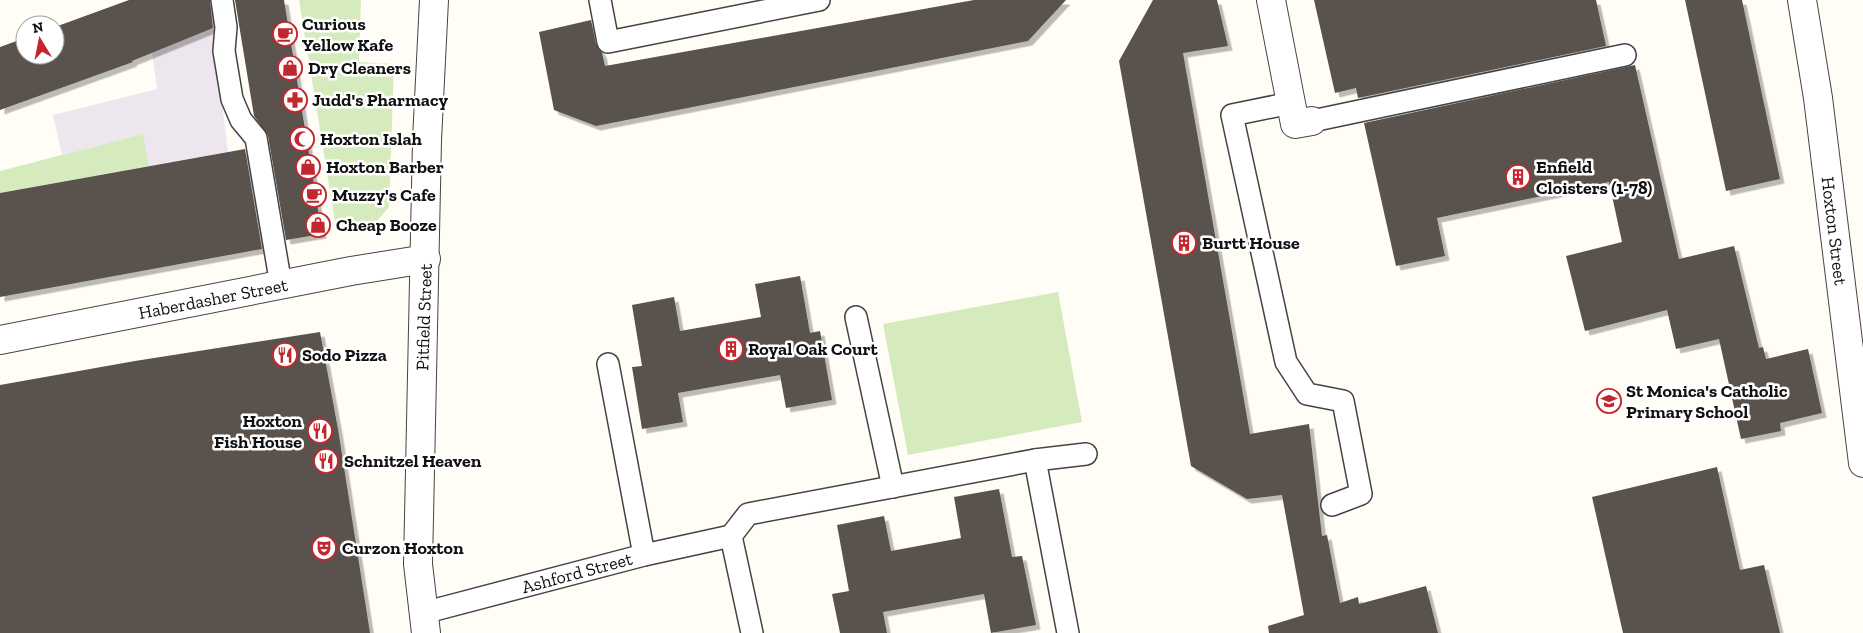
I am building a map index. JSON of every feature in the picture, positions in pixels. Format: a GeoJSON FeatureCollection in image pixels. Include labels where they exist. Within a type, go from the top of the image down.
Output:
{"type":"FeatureCollection","features":[{"type":"Feature","properties":{"kind":"street","name":"Pitfield Street"},"geometry":{"type":"LineString","coordinates":[[425,623],[418,564],[428,140],[434,0]]}},
{"type":"Feature","properties":{"kind":"street"},"geometry":{"type":"LineString","coordinates":[[1271,0],[1295,124],[1312,121]]}},
{"type":"Feature","properties":{"kind":"street","name":"Hoxton Street"},"geometry":{"type":"LineString","coordinates":[[1802,0],[1818,98],[1863,462]]}},
{"type":"Feature","properties":{"kind":"street","name":"Haberdasher Street"},"geometry":{"type":"LineString","coordinates":[[0,340],[426,258]]}},
{"type":"Feature","properties":{"kind":"lane"},"geometry":{"type":"LineString","coordinates":[[222,0],[226,27],[224,51],[232,99],[241,120],[256,138],[281,285]]}},
{"type":"Feature","properties":{"kind":"lane"},"geometry":{"type":"LineString","coordinates":[[600,0],[608,42],[819,0]]}},
{"type":"Feature","properties":{"kind":"lane"},"geometry":{"type":"LineString","coordinates":[[1312,121],[1626,55]]}},
{"type":"Feature","properties":{"kind":"lane"},"geometry":{"type":"LineString","coordinates":[[1291,103],[1232,115],[1286,362],[1307,394],[1343,401],[1361,494],[1332,505]]}},
{"type":"Feature","properties":{"kind":"lane"},"geometry":{"type":"LineString","coordinates":[[856,317],[893,487]]}},
{"type":"Feature","properties":{"kind":"lane"},"geometry":{"type":"LineString","coordinates":[[608,364],[644,555]]}},
{"type":"Feature","properties":{"kind":"lane"},"geometry":{"type":"LineString","coordinates":[[752,633],[731,536],[748,514],[1035,460],[1086,454]]}},
{"type":"Feature","properties":{"kind":"lane"},"geometry":{"type":"LineString","coordinates":[[1035,460],[1068,632]]}},
{"type":"Feature","properties":{"kind":"lane","name":"Ashford Street"},"geometry":{"type":"LineString","coordinates":[[425,623],[644,555],[731,536]]}},
{"type":"Feature","properties":{"kind":"shaded area"},"geometry":{"type":"Polygon","coordinates":[[[213,28],[228,152],[149,166],[143,134],[62,155],[53,115],[157,89],[152,52],[213,28]]]}},
{"type":"Feature","properties":{"kind":"green space"},"geometry":{"type":"Polygon","coordinates":[[[299,0],[361,0],[359,62],[394,64],[389,207],[377,221],[343,226],[335,222],[299,0]]]}},
{"type":"Feature","properties":{"kind":"green space"},"geometry":{"type":"Polygon","coordinates":[[[143,134],[149,166],[0,193],[0,171],[143,134]]]}},
{"type":"Feature","properties":{"kind":"green space"},"geometry":{"type":"Polygon","coordinates":[[[1058,292],[1082,422],[908,455],[883,324],[1058,292]]]}},
{"type":"Feature","properties":{"kind":"building"},"geometry":{"type":"Polygon","coordinates":[[[129,0],[210,0],[213,28],[133,62],[0,110],[0,47],[15,42],[15,65],[65,65],[65,23],[129,0]]]}},
{"type":"Feature","properties":{"kind":"building"},"geometry":{"type":"Polygon","coordinates":[[[235,0],[284,0],[322,234],[286,240],[268,136],[254,116],[235,0]]]}},
{"type":"Feature","properties":{"kind":"building"},"geometry":{"type":"Polygon","coordinates":[[[974,0],[1066,0],[1028,41],[596,126],[554,110],[539,32],[591,20],[596,44],[602,53],[605,66],[974,0]]]}},
{"type":"Feature","properties":{"kind":"building","name":"Burtt House"},"geometry":{"type":"Polygon","coordinates":[[[1153,0],[1217,0],[1228,46],[1183,53],[1250,434],[1309,424],[1322,536],[1327,535],[1340,603],[1358,597],[1359,604],[1426,586],[1438,633],[1269,633],[1268,626],[1304,615],[1282,495],[1247,499],[1191,466],[1119,61],[1153,0]]]}},
{"type":"Feature","properties":{"kind":"building"},"geometry":{"type":"Polygon","coordinates":[[[1314,0],[1596,0],[1606,46],[1358,98],[1356,88],[1335,93],[1314,0]]]}},
{"type":"Feature","properties":{"kind":"building"},"geometry":{"type":"Polygon","coordinates":[[[1685,0],[1742,0],[1780,179],[1726,191],[1685,0]]]}},
{"type":"Feature","properties":{"kind":"building"},"geometry":{"type":"Polygon","coordinates":[[[1635,65],[1679,259],[1734,246],[1759,348],[1763,347],[1766,359],[1808,349],[1822,413],[1780,423],[1781,431],[1741,439],[1719,339],[1676,349],[1667,310],[1585,331],[1566,256],[1622,242],[1609,182],[1437,218],[1445,256],[1396,266],[1364,123],[1635,65]]]}},
{"type":"Feature","properties":{"kind":"building"},"geometry":{"type":"Polygon","coordinates":[[[245,149],[262,249],[0,297],[0,193],[245,149]]]}},
{"type":"Feature","properties":{"kind":"building","name":"Royal Oak Court"},"geometry":{"type":"Polygon","coordinates":[[[800,276],[810,333],[820,331],[832,400],[786,408],[780,375],[678,393],[683,422],[642,429],[632,367],[642,366],[632,305],[674,297],[680,331],[761,317],[755,284],[800,276]]]}},
{"type":"Feature","properties":{"kind":"building"},"geometry":{"type":"Polygon","coordinates":[[[320,332],[338,429],[370,633],[0,633],[0,385],[135,361],[320,332]]]}},
{"type":"Feature","properties":{"kind":"building"},"geometry":{"type":"Polygon","coordinates":[[[1717,467],[1740,570],[1764,565],[1780,633],[1623,633],[1592,497],[1717,467]]]}},
{"type":"Feature","properties":{"kind":"building"},"geometry":{"type":"Polygon","coordinates":[[[999,489],[1012,557],[1022,556],[1036,625],[991,633],[984,594],[883,612],[887,633],[840,633],[832,594],[849,591],[837,525],[884,516],[891,551],[961,538],[954,497],[999,489]]]}},
{"type":"Feature","properties":{"kind":"place","name":"Curious Yellow Kafe"},"geometry":{"type":"Point","coordinates":[285,34]}},
{"type":"Feature","properties":{"kind":"place","name":"Dry Cleaners"},"geometry":{"type":"Point","coordinates":[290,68]}},
{"type":"Feature","properties":{"kind":"place","name":"Judd's Pharmacy"},"geometry":{"type":"Point","coordinates":[295,100]}},
{"type":"Feature","properties":{"kind":"place","name":"Hoxton Islah"},"geometry":{"type":"Point","coordinates":[302,139]}},
{"type":"Feature","properties":{"kind":"place","name":"Hoxton Barber"},"geometry":{"type":"Point","coordinates":[308,167]}},
{"type":"Feature","properties":{"kind":"place","name":"Enfield Cloisters (1-78)"},"geometry":{"type":"Point","coordinates":[1518,177]}},
{"type":"Feature","properties":{"kind":"place","name":"Muzzy's Cafe"},"geometry":{"type":"Point","coordinates":[314,195]}},
{"type":"Feature","properties":{"kind":"place","name":"Cheap Booze"},"geometry":{"type":"Point","coordinates":[318,225]}},
{"type":"Feature","properties":{"kind":"place","name":"Burtt House"},"geometry":{"type":"Point","coordinates":[1184,243]}},
{"type":"Feature","properties":{"kind":"place","name":"Royal Oak Court"},"geometry":{"type":"Point","coordinates":[731,349]}},
{"type":"Feature","properties":{"kind":"place","name":"Sodo Pizza"},"geometry":{"type":"Point","coordinates":[285,355]}},
{"type":"Feature","properties":{"kind":"place","name":"St Monica's Catholic Primary School"},"geometry":{"type":"Point","coordinates":[1609,401]}},
{"type":"Feature","properties":{"kind":"place","name":"Hoxton Fish House"},"geometry":{"type":"Point","coordinates":[320,431]}},
{"type":"Feature","properties":{"kind":"place","name":"Schnitzel Heaven"},"geometry":{"type":"Point","coordinates":[326,461]}},
{"type":"Feature","properties":{"kind":"place","name":"Curzon Hoxton"},"geometry":{"type":"Point","coordinates":[324,548]}}]}
